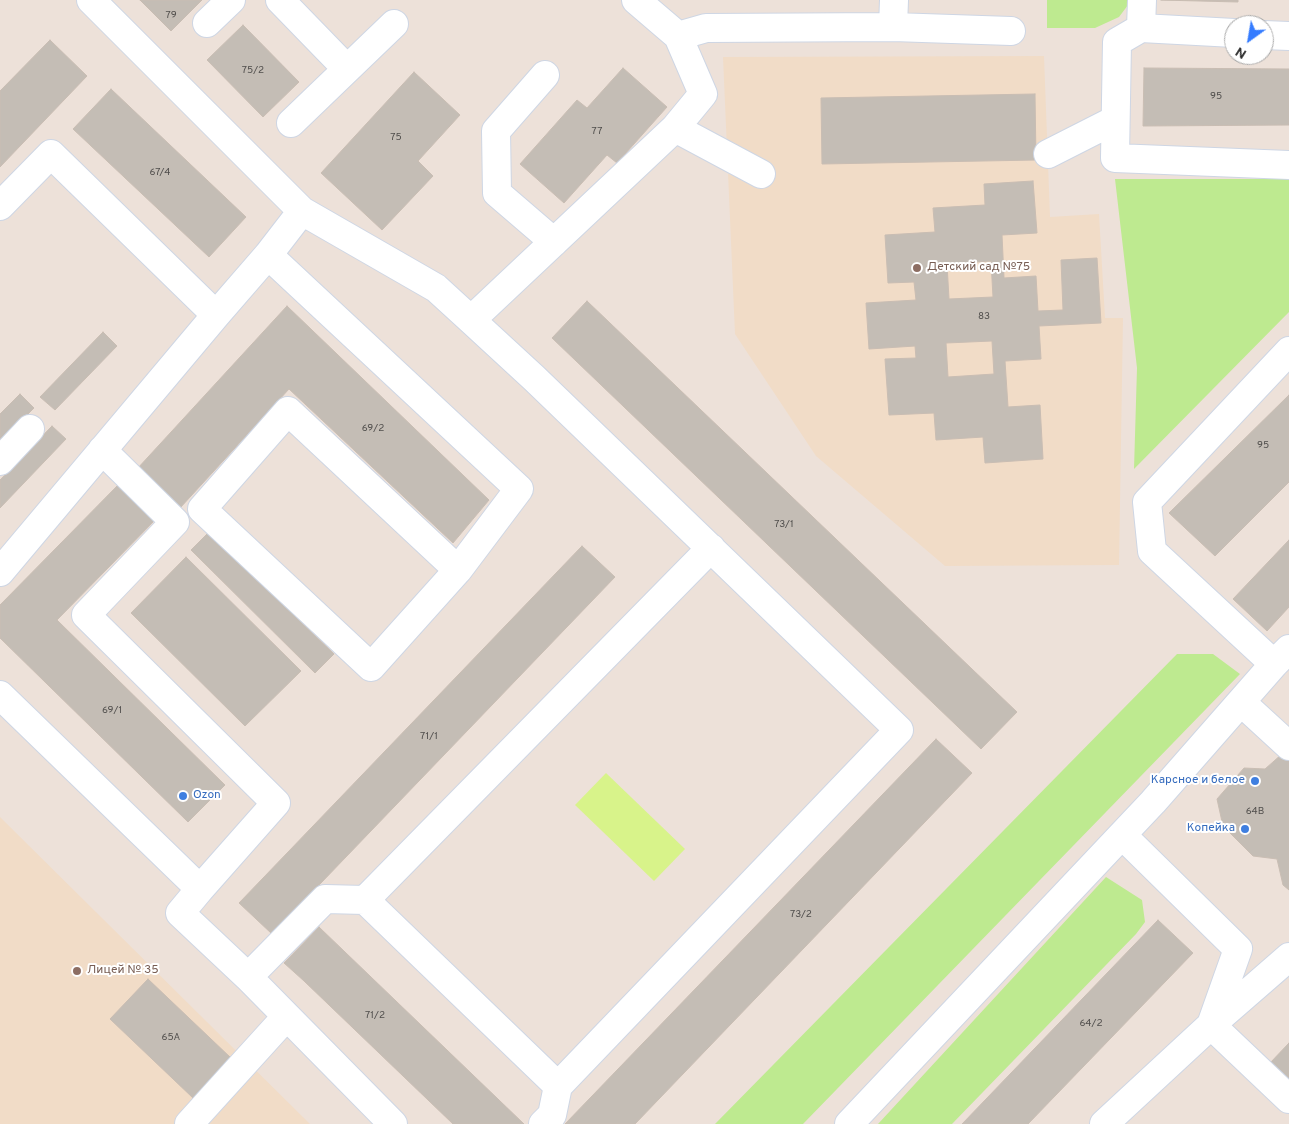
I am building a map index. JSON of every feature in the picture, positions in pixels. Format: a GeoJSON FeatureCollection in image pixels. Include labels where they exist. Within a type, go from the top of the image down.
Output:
{"type":"FeatureCollection","features":[{"type":"Feature","properties":{"kind":"street"},"geometry":{"type":"LineString","coordinates":[[91,0],[302,210],[436,288],[534,378],[899,730],[558,1086],[552,1115],[543,1124]]}},
{"type":"Feature","properties":{"kind":"street"},"geometry":{"type":"LineString","coordinates":[[207,23],[231,0]]}},
{"type":"Feature","properties":{"kind":"street"},"geometry":{"type":"LineString","coordinates":[[280,0],[347,69]]}},
{"type":"Feature","properties":{"kind":"street"},"geometry":{"type":"LineString","coordinates":[[471,320],[674,128],[704,94],[678,36],[636,0]]}},
{"type":"Feature","properties":{"kind":"street"},"geometry":{"type":"LineString","coordinates":[[893,27],[894,0]]}},
{"type":"Feature","properties":{"kind":"street"},"geometry":{"type":"LineString","coordinates":[[1140,28],[1142,0]]}},
{"type":"Feature","properties":{"kind":"street"},"geometry":{"type":"LineString","coordinates":[[291,123],[394,24]]}},
{"type":"Feature","properties":{"kind":"street"},"geometry":{"type":"LineString","coordinates":[[678,36],[706,28],[893,27],[1011,31]]}},
{"type":"Feature","properties":{"kind":"street"},"geometry":{"type":"LineString","coordinates":[[1224,32],[1140,28],[1118,42],[1115,158],[1289,165]]}},
{"type":"Feature","properties":{"kind":"street"},"geometry":{"type":"LineString","coordinates":[[1274,35],[1289,36]]}},
{"type":"Feature","properties":{"kind":"street"},"geometry":{"type":"LineString","coordinates":[[545,75],[496,131],[497,193],[554,242]]}},
{"type":"Feature","properties":{"kind":"street"},"geometry":{"type":"LineString","coordinates":[[1048,154],[1115,120]]}},
{"type":"Feature","properties":{"kind":"street"},"geometry":{"type":"LineString","coordinates":[[674,128],[761,174]]}},
{"type":"Feature","properties":{"kind":"street"},"geometry":{"type":"LineString","coordinates":[[0,206],[51,154],[216,316]]}},
{"type":"Feature","properties":{"kind":"street"},"geometry":{"type":"LineString","coordinates":[[0,572],[268,255],[302,210]]}},
{"type":"Feature","properties":{"kind":"street"},"geometry":{"type":"LineString","coordinates":[[268,255],[520,489],[458,570],[371,667],[202,509],[288,411],[458,570]]}},
{"type":"Feature","properties":{"kind":"street"},"geometry":{"type":"LineString","coordinates":[[849,1124],[1153,802],[1285,653],[1152,551],[1147,502],[1289,351]]}},
{"type":"Feature","properties":{"kind":"street"},"geometry":{"type":"LineString","coordinates":[[0,460],[30,429]]}},
{"type":"Feature","properties":{"kind":"street"},"geometry":{"type":"LineString","coordinates":[[102,450],[175,522],[86,615],[276,802],[180,913],[248,977],[393,1124]]}},
{"type":"Feature","properties":{"kind":"street"},"geometry":{"type":"LineString","coordinates":[[365,900],[711,548]]}},
{"type":"Feature","properties":{"kind":"street"},"geometry":{"type":"LineString","coordinates":[[0,695],[200,889]]}},
{"type":"Feature","properties":{"kind":"street"},"geometry":{"type":"LineString","coordinates":[[1241,702],[1289,746]]}},
{"type":"Feature","properties":{"kind":"street"},"geometry":{"type":"LineString","coordinates":[[1122,835],[1238,949],[1211,1025]]}},
{"type":"Feature","properties":{"kind":"street"},"geometry":{"type":"LineString","coordinates":[[248,977],[325,899],[365,900],[558,1086]]}},
{"type":"Feature","properties":{"kind":"street"},"geometry":{"type":"LineString","coordinates":[[1104,1124],[1289,956]]}},
{"type":"Feature","properties":{"kind":"street"},"geometry":{"type":"LineString","coordinates":[[189,1124],[286,1017]]}},
{"type":"Feature","properties":{"kind":"street"},"geometry":{"type":"LineString","coordinates":[[1211,1025],[1289,1100]]}},
{"type":"Feature","properties":{"kind":"shaded area","name":"Детский сад №75"},"geometry":{"type":"Polygon","coordinates":[[[1044,56],[1050,217],[1099,214],[1105,318],[1123,318],[1119,565],[945,566],[816,456],[735,334],[723,57],[1044,56]]]}},
{"type":"Feature","properties":{"kind":"shaded area","name":"Лицей № 35"},"geometry":{"type":"Polygon","coordinates":[[[0,817],[310,1124],[0,1124],[0,817]]]}},
{"type":"Feature","properties":{"kind":"green space"},"geometry":{"type":"Polygon","coordinates":[[[1047,0],[1128,0],[1128,5],[1119,17],[1095,28],[1047,28],[1047,0]]]}},
{"type":"Feature","properties":{"kind":"green space"},"geometry":{"type":"Polygon","coordinates":[[[1115,179],[1289,179],[1289,312],[1134,469],[1137,368],[1115,179]]]}},
{"type":"Feature","properties":{"kind":"green space"},"geometry":{"type":"Polygon","coordinates":[[[1177,654],[1213,654],[1240,674],[803,1124],[715,1124],[1177,654]]]}},
{"type":"Feature","properties":{"kind":"green space"},"geometry":{"type":"Polygon","coordinates":[[[606,773],[685,849],[654,881],[575,805],[606,773]]]}},
{"type":"Feature","properties":{"kind":"green space"},"geometry":{"type":"Polygon","coordinates":[[[1106,877],[1142,900],[1145,922],[1136,934],[952,1124],[878,1124],[1106,877]]]}},
{"type":"Feature","properties":{"kind":"building"},"geometry":{"type":"Polygon","coordinates":[[[140,0],[202,0],[171,31],[140,0]]]}},
{"type":"Feature","properties":{"kind":"building"},"geometry":{"type":"Polygon","coordinates":[[[1161,0],[1238,0],[1238,2],[1161,0]]]}},
{"type":"Feature","properties":{"kind":"building"},"geometry":{"type":"Polygon","coordinates":[[[243,25],[299,82],[263,117],[207,60],[243,25]]]}},
{"type":"Feature","properties":{"kind":"building"},"geometry":{"type":"Polygon","coordinates":[[[50,40],[87,76],[0,167],[0,91],[50,40]]]}},
{"type":"Feature","properties":{"kind":"building"},"geometry":{"type":"Polygon","coordinates":[[[623,68],[667,107],[617,163],[607,155],[564,203],[520,164],[577,100],[587,108],[623,68]]]}},
{"type":"Feature","properties":{"kind":"building"},"geometry":{"type":"Polygon","coordinates":[[[1144,68],[1289,69],[1289,125],[1143,126],[1144,68]]]}},
{"type":"Feature","properties":{"kind":"building"},"geometry":{"type":"Polygon","coordinates":[[[414,72],[460,115],[418,161],[433,176],[382,230],[321,173],[414,72]]]}},
{"type":"Feature","properties":{"kind":"building"},"geometry":{"type":"Polygon","coordinates":[[[111,89],[246,217],[209,257],[73,129],[111,89]]]}},
{"type":"Feature","properties":{"kind":"building"},"geometry":{"type":"Polygon","coordinates":[[[1035,94],[1036,160],[822,164],[821,98],[1035,94]]]}},
{"type":"Feature","properties":{"kind":"building"},"geometry":{"type":"Polygon","coordinates":[[[1033,181],[1037,233],[1002,235],[1004,278],[1036,276],[1038,311],[1063,310],[1061,260],[1097,258],[1101,323],[1039,326],[1041,359],[1005,361],[1008,407],[1040,405],[1043,459],[985,463],[983,437],[936,440],[934,413],[889,415],[885,359],[916,358],[915,346],[869,349],[866,303],[916,300],[914,282],[888,283],[885,235],[935,232],[933,208],[985,205],[984,184],[1033,181]],[[991,261],[947,264],[949,299],[993,297],[991,261]],[[992,341],[946,343],[948,377],[994,374],[992,341]]]}},
{"type":"Feature","properties":{"kind":"building"},"geometry":{"type":"Polygon","coordinates":[[[587,301],[1017,712],[981,749],[552,338],[587,301]]]}},
{"type":"Feature","properties":{"kind":"building"},"geometry":{"type":"Polygon","coordinates":[[[287,306],[489,500],[453,543],[289,389],[180,508],[137,469],[287,306]]]}},
{"type":"Feature","properties":{"kind":"building"},"geometry":{"type":"Polygon","coordinates":[[[103,332],[117,346],[55,410],[40,397],[103,332]]]}},
{"type":"Feature","properties":{"kind":"building"},"geometry":{"type":"Polygon","coordinates":[[[20,394],[34,408],[0,442],[0,414],[20,394]]]}},
{"type":"Feature","properties":{"kind":"building"},"geometry":{"type":"Polygon","coordinates":[[[1289,395],[1289,482],[1215,556],[1169,513],[1289,395]]]}},
{"type":"Feature","properties":{"kind":"building"},"geometry":{"type":"Polygon","coordinates":[[[52,426],[66,439],[0,508],[0,480],[52,426]]]}},
{"type":"Feature","properties":{"kind":"building"},"geometry":{"type":"Polygon","coordinates":[[[120,483],[157,518],[57,620],[225,785],[188,822],[0,638],[0,605],[120,483]]]}},
{"type":"Feature","properties":{"kind":"building"},"geometry":{"type":"Polygon","coordinates":[[[209,532],[334,654],[315,673],[191,550],[209,532]]]}},
{"type":"Feature","properties":{"kind":"building"},"geometry":{"type":"Polygon","coordinates":[[[1289,540],[1289,607],[1267,631],[1233,599],[1289,540]]]}},
{"type":"Feature","properties":{"kind":"building"},"geometry":{"type":"Polygon","coordinates":[[[582,546],[615,577],[272,934],[239,903],[582,546]]]}},
{"type":"Feature","properties":{"kind":"building"},"geometry":{"type":"Polygon","coordinates":[[[186,557],[301,671],[245,726],[131,613],[186,557]]]}},
{"type":"Feature","properties":{"kind":"building"},"geometry":{"type":"Polygon","coordinates":[[[936,739],[972,773],[635,1124],[565,1124],[936,739]]]}},
{"type":"Feature","properties":{"kind":"building"},"geometry":{"type":"Polygon","coordinates":[[[1282,754],[1289,760],[1289,890],[1283,885],[1277,859],[1253,856],[1223,826],[1217,799],[1244,768],[1265,769],[1282,754]]]}},
{"type":"Feature","properties":{"kind":"building"},"geometry":{"type":"Polygon","coordinates":[[[1158,920],[1193,953],[1028,1124],[962,1124],[1158,920]]]}},
{"type":"Feature","properties":{"kind":"building"},"geometry":{"type":"Polygon","coordinates":[[[319,927],[524,1124],[453,1124],[284,963],[319,927]]]}},
{"type":"Feature","properties":{"kind":"building"},"geometry":{"type":"Polygon","coordinates":[[[148,979],[231,1058],[193,1098],[110,1019],[148,979]]]}},
{"type":"Feature","properties":{"kind":"building"},"geometry":{"type":"Polygon","coordinates":[[[1289,1043],[1289,1082],[1270,1063],[1289,1043]]]}},
{"type":"Feature","properties":{"kind":"place","name":"Детский сад №75"},"geometry":{"type":"Point","coordinates":[917,268]}},
{"type":"Feature","properties":{"kind":"place","name":"Карсное и белое"},"geometry":{"type":"Point","coordinates":[1255,781]}},
{"type":"Feature","properties":{"kind":"place","name":"Ozon"},"geometry":{"type":"Point","coordinates":[183,796]}},
{"type":"Feature","properties":{"kind":"place","name":"Копейка"},"geometry":{"type":"Point","coordinates":[1245,829]}},
{"type":"Feature","properties":{"kind":"place","name":"Лицей № 35"},"geometry":{"type":"Point","coordinates":[77,971]}}]}
